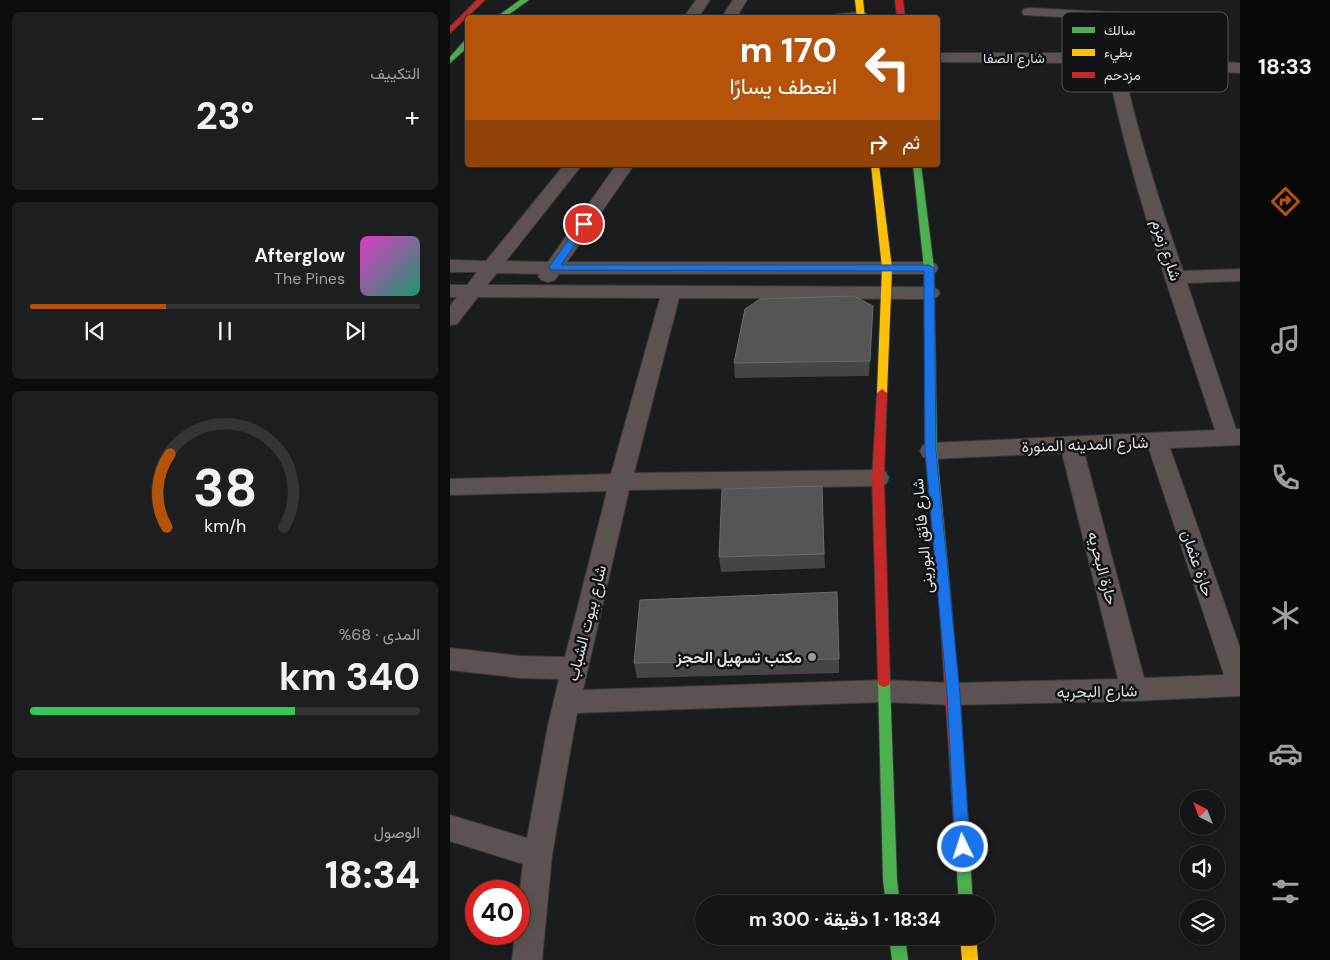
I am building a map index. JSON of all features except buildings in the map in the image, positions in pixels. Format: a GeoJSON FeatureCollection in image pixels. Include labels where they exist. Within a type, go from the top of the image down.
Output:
{"type":"FeatureCollection","features":[{"type":"Feature","properties":{"kind":"street"},"geometry":{"type":"LineString","coordinates":[[466,15],[481,0]]}},
{"type":"Feature","properties":{"kind":"street"},"geometry":{"type":"LineString","coordinates":[[503,15],[526,0]]}},
{"type":"Feature","properties":{"kind":"street"},"geometry":{"type":"LineString","coordinates":[[692,15],[703,0]]}},
{"type":"Feature","properties":{"kind":"street"},"geometry":{"type":"LineString","coordinates":[[730,15],[740,0]]}},
{"type":"Feature","properties":{"kind":"street"},"geometry":{"type":"LineString","coordinates":[[859,0],[861,15]]}},
{"type":"Feature","properties":{"kind":"street"},"geometry":{"type":"LineString","coordinates":[[899,0],[901,15]]}},
{"type":"Feature","properties":{"kind":"street"},"geometry":{"type":"LineString","coordinates":[[1029,12],[1062,14]]}},
{"type":"Feature","properties":{"kind":"street"},"geometry":{"type":"LineString","coordinates":[[450,31],[465,16]]}},
{"type":"Feature","properties":{"kind":"street"},"geometry":{"type":"LineString","coordinates":[[450,60],[465,45]]}},
{"type":"Feature","properties":{"kind":"street","name":"شارع الصفا"},"geometry":{"type":"LineString","coordinates":[[940,58],[1062,59]]}},
{"type":"Feature","properties":{"kind":"street","name":"شارع زمزم"},"geometry":{"type":"LineString","coordinates":[[1121,92],[1133,144],[1176,277],[1234,438]]}},
{"type":"Feature","properties":{"kind":"street"},"geometry":{"type":"LineString","coordinates":[[450,319],[571,167]]}},
{"type":"Feature","properties":{"kind":"street"},"geometry":{"type":"LineString","coordinates":[[537,291],[624,167]]}},
{"type":"Feature","properties":{"kind":"street"},"geometry":{"type":"LineString","coordinates":[[875,167],[887,268],[878,478],[892,895]]}},
{"type":"Feature","properties":{"kind":"street","name":"شارع فائق البورينى"},"geometry":{"type":"LineString","coordinates":[[917,167],[929,268],[930,451],[953,694],[965,895]]}},
{"type":"Feature","properties":{"kind":"street"},"geometry":{"type":"LineString","coordinates":[[450,266],[554,268],[929,268]]}},
{"type":"Feature","properties":{"kind":"street"},"geometry":{"type":"LineString","coordinates":[[1176,277],[1240,275]]}},
{"type":"Feature","properties":{"kind":"street"},"geometry":{"type":"LineString","coordinates":[[450,291],[930,293]]}},
{"type":"Feature","properties":{"kind":"street","name":"شارع بيوت الشباب"},"geometry":{"type":"LineString","coordinates":[[527,960],[538,855],[567,702],[620,482],[672,292]]}},
{"type":"Feature","properties":{"kind":"street","name":"شارع المدينه المنورة"},"geometry":{"type":"LineString","coordinates":[[930,451],[1234,438]]}},
{"type":"Feature","properties":{"kind":"street","name":"حارة عثمان"},"geometry":{"type":"LineString","coordinates":[[1157,441],[1240,685]]}},
{"type":"Feature","properties":{"kind":"street","name":"حارة البحريه"},"geometry":{"type":"LineString","coordinates":[[1071,445],[1134,690]]}},
{"type":"Feature","properties":{"kind":"street"},"geometry":{"type":"LineString","coordinates":[[450,487],[878,478]]}},
{"type":"Feature","properties":{"kind":"street"},"geometry":{"type":"LineString","coordinates":[[450,659],[520,667],[575,668]]}},
{"type":"Feature","properties":{"kind":"street","name":"شارع البحريه"},"geometry":{"type":"LineString","coordinates":[[567,702],[884,691],[953,694],[1134,690],[1240,685]]}},
{"type":"Feature","properties":{"kind":"street"},"geometry":{"type":"LineString","coordinates":[[450,828],[538,855]]}},
{"type":"Feature","properties":{"kind":"street"},"geometry":{"type":"LineString","coordinates":[[898,945],[900,960]]}},
{"type":"Feature","properties":{"kind":"street"},"geometry":{"type":"LineString","coordinates":[[969,945],[970,960]]}},
{"type":"Feature","properties":{"kind":"traffic: fast"},"geometry":{"type":"LineString","coordinates":[[502,15],[525,0]]}},
{"type":"Feature","properties":{"kind":"traffic: fast"},"geometry":{"type":"LineString","coordinates":[[450,61],[465,45]]}},
{"type":"Feature","properties":{"kind":"traffic: fast"},"geometry":{"type":"LineString","coordinates":[[917,167],[929,268],[931,451],[945,600]]}},
{"type":"Feature","properties":{"kind":"traffic: fast"},"geometry":{"type":"LineString","coordinates":[[884,681],[892,895]]}},
{"type":"Feature","properties":{"kind":"traffic: fast"},"geometry":{"type":"LineString","coordinates":[[960,812],[965,895]]}},
{"type":"Feature","properties":{"kind":"traffic: fast"},"geometry":{"type":"LineString","coordinates":[[898,945],[900,960]]}},
{"type":"Feature","properties":{"kind":"traffic: slow"},"geometry":{"type":"LineString","coordinates":[[859,0],[861,15]]}},
{"type":"Feature","properties":{"kind":"traffic: slow"},"geometry":{"type":"LineString","coordinates":[[875,167],[887,268],[882,393]]}},
{"type":"Feature","properties":{"kind":"traffic: slow"},"geometry":{"type":"LineString","coordinates":[[969,945],[970,960]]}},
{"type":"Feature","properties":{"kind":"traffic: jam"},"geometry":{"type":"LineString","coordinates":[[466,15],[481,0]]}},
{"type":"Feature","properties":{"kind":"traffic: jam"},"geometry":{"type":"LineString","coordinates":[[899,0],[901,15]]}},
{"type":"Feature","properties":{"kind":"traffic: jam"},"geometry":{"type":"LineString","coordinates":[[450,31],[465,16]]}},
{"type":"Feature","properties":{"kind":"traffic: jam"},"geometry":{"type":"LineString","coordinates":[[882,393],[878,478],[884,681]]}},
{"type":"Feature","properties":{"kind":"traffic: jam"},"geometry":{"type":"LineString","coordinates":[[945,600],[960,812]]}},
{"type":"Feature","properties":{"kind":"place","name":"مكتب تسهيل الحجز"},"geometry":{"type":"Point","coordinates":[812,657]}},
{"type":"Feature","properties":{"kind":"route"},"geometry":{"type":"LineString","coordinates":[[584,224],[554,268],[929,268],[930,451],[953,694],[963,847]]}}]}
